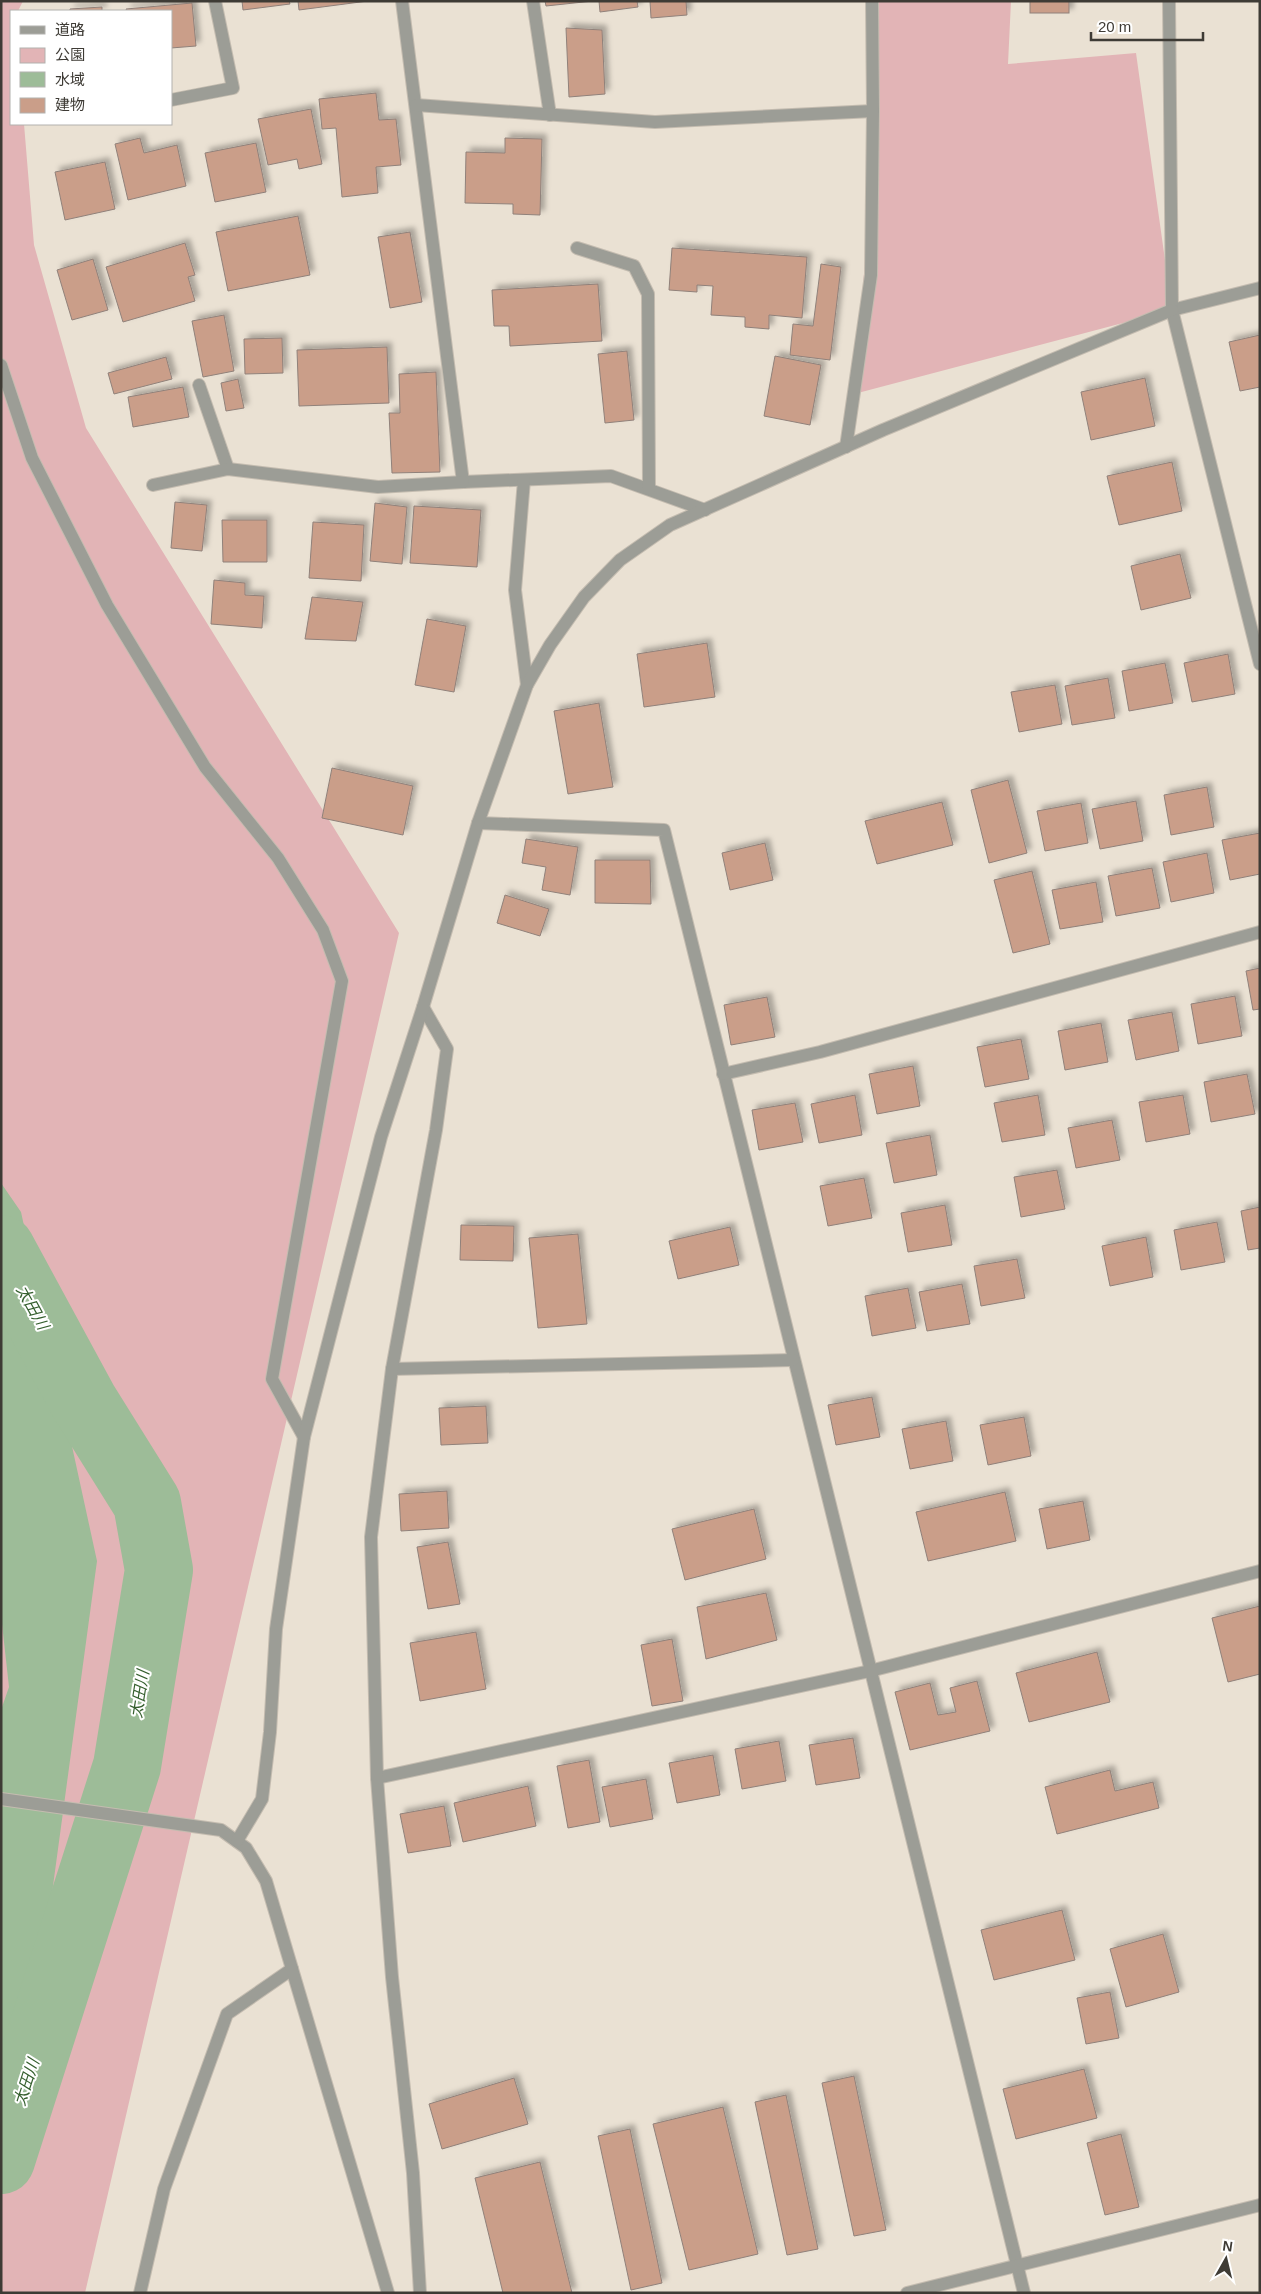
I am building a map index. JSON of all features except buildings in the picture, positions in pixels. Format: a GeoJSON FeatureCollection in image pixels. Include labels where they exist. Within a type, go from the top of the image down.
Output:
{"type":"FeatureCollection","features":[{"type":"Feature","properties":{"kind":"street"},"geometry":{"type":"LineString","coordinates":[[172,100],[233,88],[215,1]]}},
{"type":"Feature","properties":{"kind":"street"},"geometry":{"type":"LineString","coordinates":[[402,1],[463,482]]}},
{"type":"Feature","properties":{"kind":"street"},"geometry":{"type":"LineString","coordinates":[[533,1],[550,115]]}},
{"type":"Feature","properties":{"kind":"street"},"geometry":{"type":"LineString","coordinates":[[846,447],[871,275],[872,1]]}},
{"type":"Feature","properties":{"kind":"street"},"geometry":{"type":"LineString","coordinates":[[1169,1],[1172,310],[1260,664]]}},
{"type":"Feature","properties":{"kind":"street"},"geometry":{"type":"LineString","coordinates":[[416,105],[655,122],[873,111]]}},
{"type":"Feature","properties":{"kind":"street"},"geometry":{"type":"LineString","coordinates":[[577,248],[634,266],[648,294],[649,489]]}},
{"type":"Feature","properties":{"kind":"street"},"geometry":{"type":"LineString","coordinates":[[237,1841],[262,1799],[270,1732],[276,1629],[304,1438],[381,1137],[423,1007],[478,823],[527,685],[550,645],[584,596],[620,560],[670,525],[846,447],[1172,310],[1260,288]]}},
{"type":"Feature","properties":{"kind":"street"},"geometry":{"type":"LineString","coordinates":[[1,365],[32,458],[107,605],[205,767],[278,858],[323,930],[342,981],[272,1379],[304,1438]]}},
{"type":"Feature","properties":{"kind":"street"},"geometry":{"type":"LineString","coordinates":[[199,385],[228,469]]}},
{"type":"Feature","properties":{"kind":"street"},"geometry":{"type":"LineString","coordinates":[[153,485],[228,469],[378,488],[463,482],[611,476],[705,510]]}},
{"type":"Feature","properties":{"kind":"street"},"geometry":{"type":"LineString","coordinates":[[524,480],[515,590],[527,685]]}},
{"type":"Feature","properties":{"kind":"street"},"geometry":{"type":"LineString","coordinates":[[478,823],[664,830],[1024,2293]]}},
{"type":"Feature","properties":{"kind":"street"},"geometry":{"type":"LineString","coordinates":[[723,1074],[820,1052],[1260,932]]}},
{"type":"Feature","properties":{"kind":"street"},"geometry":{"type":"LineString","coordinates":[[420,2293],[413,2173],[392,1977],[377,1778],[371,1536],[392,1369],[436,1130],[447,1049],[423,1007]]}},
{"type":"Feature","properties":{"kind":"street"},"geometry":{"type":"LineString","coordinates":[[392,1369],[794,1360]]}},
{"type":"Feature","properties":{"kind":"street"},"geometry":{"type":"LineString","coordinates":[[377,1778],[870,1671],[1260,1571]]}},
{"type":"Feature","properties":{"kind":"street"},"geometry":{"type":"LineString","coordinates":[[1,1799],[221,1830],[246,1848],[266,1881],[388,2293]]}},
{"type":"Feature","properties":{"kind":"street"},"geometry":{"type":"LineString","coordinates":[[140,2293],[164,2189],[227,2014],[292,1969]]}},
{"type":"Feature","properties":{"kind":"street"},"geometry":{"type":"LineString","coordinates":[[907,2293],[1260,2205]]}},
{"type":"Feature","properties":{"kind":"green space"},"geometry":{"type":"Polygon","coordinates":[[[1,1],[23,1],[18,10],[10,10],[10,125],[24,125],[34,245],[86,428],[399,933],[85,2293],[1,2293],[1,1]]]}},
{"type":"Feature","properties":{"kind":"green space"},"geometry":{"type":"Polygon","coordinates":[[[871,1],[1011,1],[1008,64],[1136,53],[1172,310],[854,394],[873,165],[871,1]]]}},
{"type":"Feature","properties":{"kind":"water"},"geometry":{"type":"Polygon","coordinates":[[[1,1183],[21,1212],[97,1561],[45,1945],[1,2129],[1,1710],[9,1687],[1,1615],[1,1183]]]}},
{"type":"Feature","properties":{"kind":"waterway","name":"太田川"},"geometry":{"type":"LineString","coordinates":[[1,1249],[84,1402],[147,1503],[159,1570],[127,1766],[1,2160]]}}]}
